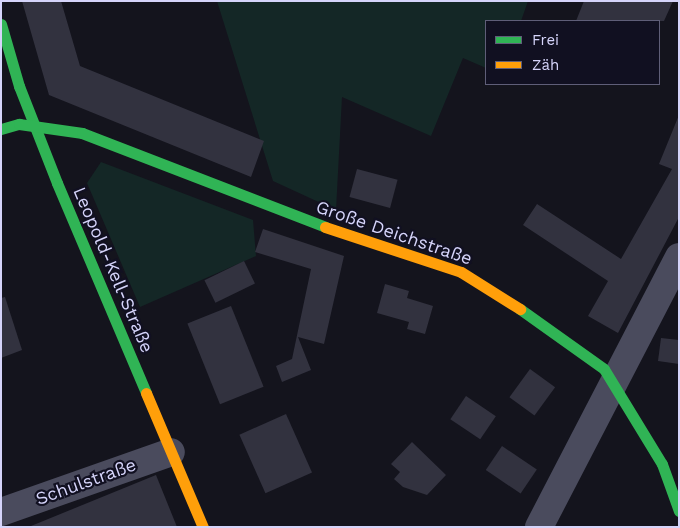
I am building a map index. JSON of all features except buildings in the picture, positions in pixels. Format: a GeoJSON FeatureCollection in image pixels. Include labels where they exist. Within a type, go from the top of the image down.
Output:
{"type":"FeatureCollection","features":[{"type":"Feature","properties":{"kind":"street","name":"Leopold-Kell-Straße"},"geometry":{"type":"LineString","coordinates":[[1,24],[19,86],[38,128],[170,452],[203,527]]}},
{"type":"Feature","properties":{"kind":"street","name":"Große Deichstraße"},"geometry":{"type":"LineString","coordinates":[[1,129],[19,124],[82,133],[288,215],[461,272],[567,339],[604,369],[611,384],[662,464],[679,511]]}},
{"type":"Feature","properties":{"kind":"street"},"geometry":{"type":"LineString","coordinates":[[539,527],[611,384],[679,257]]}},
{"type":"Feature","properties":{"kind":"street","name":"Schulstraße"},"geometry":{"type":"LineString","coordinates":[[1,512],[170,452]]}},
{"type":"Feature","properties":{"kind":"green space"},"geometry":{"type":"Polygon","coordinates":[[[217,1],[528,1],[521,20],[485,20],[485,68],[463,58],[431,136],[342,97],[336,210],[273,181],[217,1]]]}},
{"type":"Feature","properties":{"kind":"green space"},"geometry":{"type":"Polygon","coordinates":[[[101,162],[253,220],[256,256],[140,307],[87,183],[101,162]]]}},
{"type":"Feature","properties":{"kind":"traffic: fast"},"geometry":{"type":"LineString","coordinates":[[1,24],[19,86],[57,183],[146,393]]}},
{"type":"Feature","properties":{"kind":"traffic: fast"},"geometry":{"type":"LineString","coordinates":[[1,129],[19,124],[82,133],[325,227]]}},
{"type":"Feature","properties":{"kind":"traffic: fast"},"geometry":{"type":"LineString","coordinates":[[520,309],[604,369],[662,464],[679,511]]}},
{"type":"Feature","properties":{"kind":"traffic: slow"},"geometry":{"type":"LineString","coordinates":[[325,227],[461,272],[520,309]]}},
{"type":"Feature","properties":{"kind":"traffic: slow"},"geometry":{"type":"LineString","coordinates":[[146,393],[203,527]]}}]}
